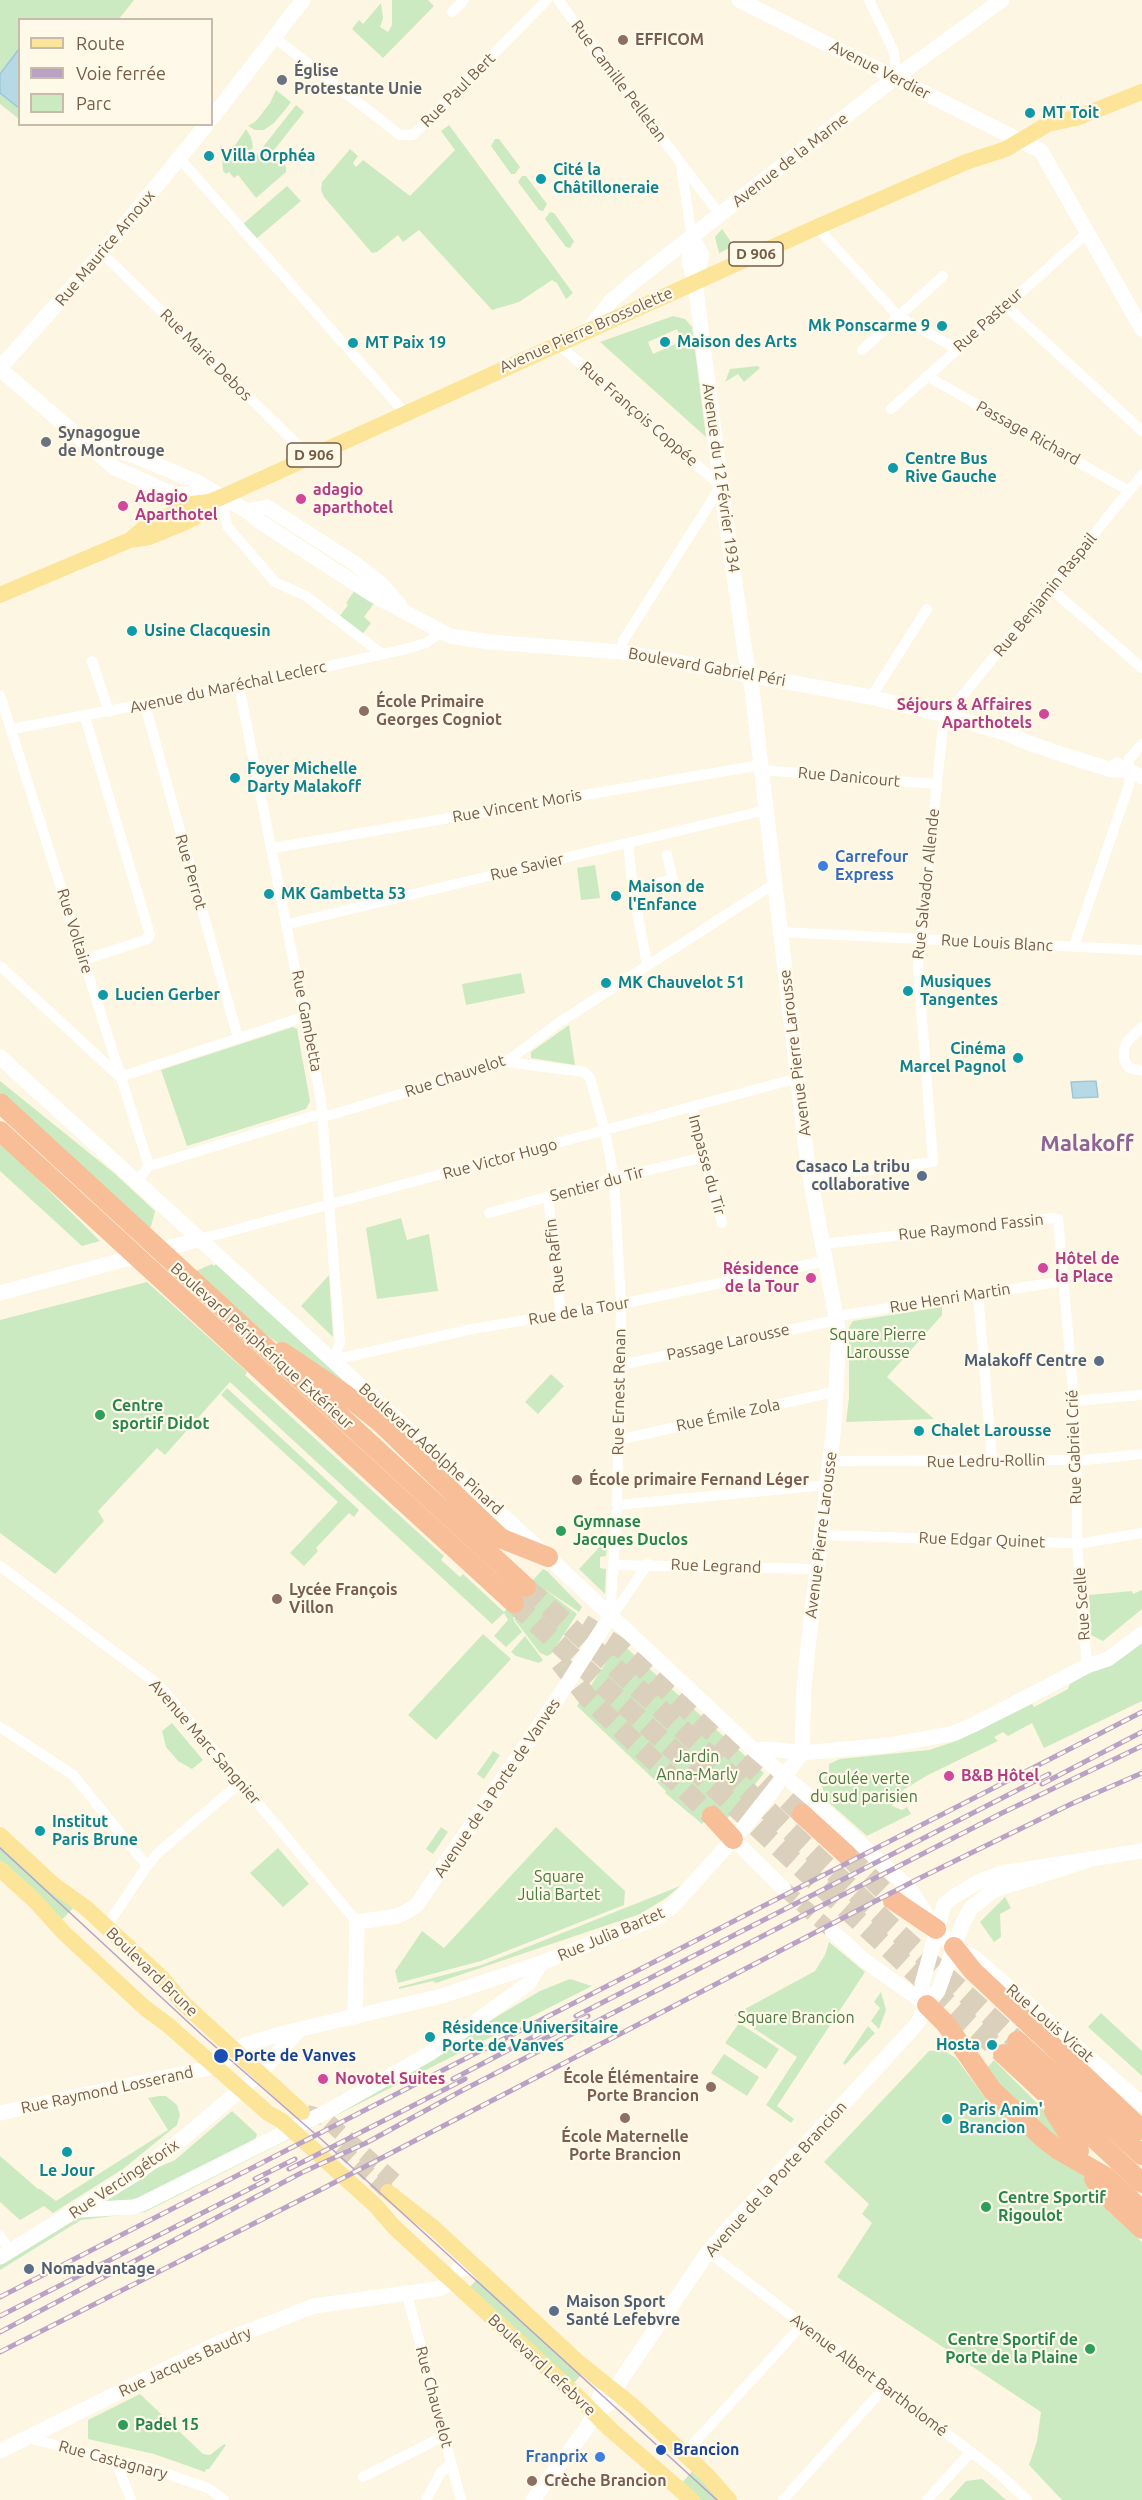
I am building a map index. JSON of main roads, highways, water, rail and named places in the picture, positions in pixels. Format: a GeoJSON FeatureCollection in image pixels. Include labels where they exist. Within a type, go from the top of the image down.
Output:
{"type":"FeatureCollection","features":[{"type":"Feature","properties":{"kind":"highway","name":"Boulevard Périphérique Extérieur"},"geometry":{"type":"LineString","coordinates":[[0,1103],[526,1587]]}},
{"type":"Feature","properties":{"kind":"highway"},"geometry":{"type":"LineString","coordinates":[[0,1131],[514,1603]]}},
{"type":"Feature","properties":{"kind":"highway"},"geometry":{"type":"LineString","coordinates":[[254,1339],[291,1357],[346,1395],[415,1454],[466,1507],[500,1538],[548,1557]]}},
{"type":"Feature","properties":{"kind":"highway"},"geometry":{"type":"LineString","coordinates":[[802,1814],[854,1849]]}},
{"type":"Feature","properties":{"kind":"highway"},"geometry":{"type":"LineString","coordinates":[[712,1816],[733,1839]]}},
{"type":"Feature","properties":{"kind":"highway"},"geometry":{"type":"LineString","coordinates":[[893,1900],[936,1929]]}},
{"type":"Feature","properties":{"kind":"highway"},"geometry":{"type":"LineString","coordinates":[[954,1947],[973,1971],[1142,2130]]}},
{"type":"Feature","properties":{"kind":"highway"},"geometry":{"type":"LineString","coordinates":[[927,2006],[946,2024],[992,2090],[1043,2138],[1057,2149],[1106,2177],[1142,2210]]}},
{"type":"Feature","properties":{"kind":"highway"},"geometry":{"type":"LineString","coordinates":[[1079,2151],[1042,2090],[1010,2047],[1142,2155]]}},
{"type":"Feature","properties":{"kind":"highway"},"geometry":{"type":"LineString","coordinates":[[1042,2090],[1142,2183]]}},
{"type":"Feature","properties":{"kind":"highway"},"geometry":{"type":"LineString","coordinates":[[1094,2179],[1114,2203],[1142,2229]]}},
{"type":"Feature","properties":{"kind":"main road"},"geometry":{"type":"LineString","coordinates":[[213,117],[303,0]]}},
{"type":"Feature","properties":{"kind":"main road","name":"Avenue Verdier"},"geometry":{"type":"LineString","coordinates":[[739,0],[1041,151],[1142,329]]}},
{"type":"Feature","properties":{"kind":"main road","name":"Avenue de la Marne"},"geometry":{"type":"LineString","coordinates":[[588,330],[616,297],[896,77],[1002,0]]}},
{"type":"Feature","properties":{"kind":"main road","name":"Avenue Pierre Brossolette"},"geometry":{"type":"LineString","coordinates":[[0,598],[130,540],[150,537],[188,521],[215,500],[557,343],[966,162],[997,142],[1020,141],[1048,124],[1076,118],[1142,92]]}},
{"type":"Feature","properties":{"kind":"main road","name":"Rue Maurice Arnoux"},"geometry":{"type":"LineString","coordinates":[[0,369],[102,253],[205,126]]}},
{"type":"Feature","properties":{"kind":"main road","name":"Avenue du 12 Février 1934"},"geometry":{"type":"LineString","coordinates":[[692,237],[689,262],[695,281],[721,486],[749,674]]}},
{"type":"Feature","properties":{"kind":"main road"},"geometry":{"type":"LineString","coordinates":[[0,369],[115,468],[173,494],[215,500]]}},
{"type":"Feature","properties":{"kind":"main road","name":"Boulevard Gabriel Péri"},"geometry":{"type":"LineString","coordinates":[[215,500],[247,511],[345,577],[441,633],[489,642],[621,652],[871,697],[948,716],[1112,770],[1132,773]]}},
{"type":"Feature","properties":{"kind":"main road","name":"Avenue Pierre Larousse"},"geometry":{"type":"LineString","coordinates":[[749,674],[810,1177],[837,1320],[838,1391],[804,1687],[802,1753]]}},
{"type":"Feature","properties":{"kind":"main road","name":"Boulevard Adolphe Pinard"},"geometry":{"type":"LineString","coordinates":[[0,1057],[136,1181],[196,1240],[333,1360],[754,1750],[784,1775],[854,1849]]}},
{"type":"Feature","properties":{"kind":"main road"},"geometry":{"type":"LineString","coordinates":[[0,1293],[196,1240]]}},
{"type":"Feature","properties":{"kind":"main road","name":"Avenue de la Porte de Vanves"},"geometry":{"type":"LineString","coordinates":[[355,2017],[357,1922],[398,1916],[416,1906],[610,1617]]}},
{"type":"Feature","properties":{"kind":"main road"},"geometry":{"type":"LineString","coordinates":[[1087,1666],[1142,1622]]}},
{"type":"Feature","properties":{"kind":"main road"},"geometry":{"type":"LineString","coordinates":[[754,1750],[771,1749],[802,1753],[889,1745],[951,1734],[1087,1666],[1108,1659],[1142,1634]]}},
{"type":"Feature","properties":{"kind":"main road","name":"Rue Julia Bartet"},"geometry":{"type":"LineString","coordinates":[[214,2067],[247,2044],[442,1996],[541,1963],[656,1918],[673,1906],[733,1839],[802,1753]]}},
{"type":"Feature","properties":{"kind":"main road","name":"Boulevard Brune"},"geometry":{"type":"LineString","coordinates":[[0,1835],[54,1885],[86,1908],[302,2112]]}},
{"type":"Feature","properties":{"kind":"main road"},"geometry":{"type":"LineString","coordinates":[[733,1839],[784,1889]]}},
{"type":"Feature","properties":{"kind":"main road"},"geometry":{"type":"LineString","coordinates":[[854,1849],[910,1889],[936,1929]]}},
{"type":"Feature","properties":{"kind":"main road"},"geometry":{"type":"LineString","coordinates":[[927,2006],[922,1983],[944,1905],[953,1897],[980,1881],[1019,1869],[1142,1851]]}},
{"type":"Feature","properties":{"kind":"main road","name":"Avenue de la Porte Brancion"},"geometry":{"type":"LineString","coordinates":[[533,2500],[594,2414],[606,2407],[614,2390],[708,2252],[753,2200],[912,2031],[938,1991],[971,1908],[986,1894],[1012,1883],[1086,1861]]}},
{"type":"Feature","properties":{"kind":"main road","name":"Boulevard Brune"},"geometry":{"type":"LineString","coordinates":[[0,1869],[35,1901],[64,1933],[240,2090]]}},
{"type":"Feature","properties":{"kind":"main road","name":"Rue Louis Vicat"},"geometry":{"type":"LineString","coordinates":[[936,1929],[954,1947],[975,1958],[1142,2104]]}},
{"type":"Feature","properties":{"kind":"main road"},"geometry":{"type":"LineString","coordinates":[[832,1931],[864,1960],[927,2006]]}},
{"type":"Feature","properties":{"kind":"main road"},"geometry":{"type":"LineString","coordinates":[[80,2210],[142,2204],[330,2110],[429,2054],[465,2029],[522,1988],[536,1975],[541,1963]]}},
{"type":"Feature","properties":{"kind":"main road","name":"Rue Vercingétorix"},"geometry":{"type":"LineString","coordinates":[[5,2254],[140,2171],[186,2136],[260,2073],[298,2031]]}},
{"type":"Feature","properties":{"kind":"main road","name":"Rue Raymond Losserand"},"geometry":{"type":"LineString","coordinates":[[0,2113],[214,2067]]}},
{"type":"Feature","properties":{"kind":"main road","name":"Boulevard Lefebvre"},"geometry":{"type":"LineString","coordinates":[[240,2090],[268,2113],[276,2125],[367,2211],[394,2227],[594,2414],[676,2489],[692,2500]]}},
{"type":"Feature","properties":{"kind":"main road","name":"Boulevard Lefebvre"},"geometry":{"type":"LineString","coordinates":[[394,2189],[578,2362],[614,2390],[685,2453],[729,2500]]}},
{"type":"Feature","properties":{"kind":"main road","name":"Rue Jacques Baudry"},"geometry":{"type":"LineString","coordinates":[[0,2451],[221,2342],[314,2306],[444,2287],[460,2268],[478,2268]]}},
{"type":"Feature","properties":{"kind":"water"},"geometry":{"type":"Polygon","coordinates":[[[18,50],[18,107],[0,93],[0,74],[18,50]]]}},
{"type":"Feature","properties":{"kind":"water"},"geometry":{"type":"Polygon","coordinates":[[[1096,1081],[1098,1097],[1073,1098],[1071,1082],[1096,1081]]]}},
{"type":"Feature","properties":{"kind":"tunnel"},"geometry":{"type":"LineString","coordinates":[[526,1587],[1017,2041]]}},
{"type":"Feature","properties":{"kind":"tunnel"},"geometry":{"type":"LineString","coordinates":[[514,1603],[1003,2054]]}},
{"type":"Feature","properties":{"kind":"tunnel"},"geometry":{"type":"LineString","coordinates":[[583,1624],[622,1649],[802,1814]]}},
{"type":"Feature","properties":{"kind":"tunnel"},"geometry":{"type":"LineString","coordinates":[[560,1662],[588,1698],[712,1816]]}},
{"type":"Feature","properties":{"kind":"tunnel"},"geometry":{"type":"LineString","coordinates":[[847,1855],[893,1900]]}},
{"type":"Feature","properties":{"kind":"tunnel"},"geometry":{"type":"LineString","coordinates":[[784,1889],[832,1931]]}},
{"type":"Feature","properties":{"kind":"tunnel"},"geometry":{"type":"LineString","coordinates":[[307,2113],[323,2117],[400,2186]]}},
{"type":"Feature","properties":{"kind":"tunnel"},"geometry":{"type":"LineString","coordinates":[[340,2147],[388,2192]]}},
{"type":"Feature","properties":{"kind":"tram line"},"geometry":{"type":"LineString","coordinates":[[0,1848],[202,2035],[321,2139],[717,2500]]}},
{"type":"Feature","properties":{"kind":"railway"},"geometry":{"type":"LineString","coordinates":[[0,2297],[1142,1712]]}},
{"type":"Feature","properties":{"kind":"railway"},"geometry":{"type":"LineString","coordinates":[[1042,1784],[1142,1732]]}},
{"type":"Feature","properties":{"kind":"railway"},"geometry":{"type":"LineString","coordinates":[[0,2332],[301,2173],[366,2143],[463,2090],[1002,1813],[1142,1746]]}},
{"type":"Feature","properties":{"kind":"railway"},"geometry":{"type":"LineString","coordinates":[[0,2352],[320,2190],[918,1879],[1071,1804],[1142,1773]]}},
{"type":"Feature","properties":{"kind":"railway"},"geometry":{"type":"LineString","coordinates":[[576,2016],[1049,1774]]}},
{"type":"Feature","properties":{"kind":"railway"},"geometry":{"type":"LineString","coordinates":[[534,2044],[588,2016]]}},
{"type":"Feature","properties":{"kind":"railway"},"geometry":{"type":"LineString","coordinates":[[453,2079],[541,2033]]}},
{"type":"Feature","properties":{"kind":"railway"},"geometry":{"type":"LineString","coordinates":[[289,2169],[465,2079]]}},
{"type":"Feature","properties":{"kind":"railway"},"geometry":{"type":"LineString","coordinates":[[255,2179],[295,2159]]}},
{"type":"Feature","properties":{"kind":"railway"},"geometry":{"type":"LineString","coordinates":[[0,2316],[267,2180]]}},
{"type":"Feature","properties":{"kind":"place","name":"EFFICOM"},"geometry":{"type":"Point","coordinates":[623,40]}},
{"type":"Feature","properties":{"kind":"place","name":"Église Protestante Unie"},"geometry":{"type":"Point","coordinates":[282,80]}},
{"type":"Feature","properties":{"kind":"place","name":"MT Toit"},"geometry":{"type":"Point","coordinates":[1030,113]}},
{"type":"Feature","properties":{"kind":"place","name":"Villa Orphéa"},"geometry":{"type":"Point","coordinates":[209,156]}},
{"type":"Feature","properties":{"kind":"place","name":"Cité la Châtilloneraie"},"geometry":{"type":"Point","coordinates":[541,179]}},
{"type":"Feature","properties":{"kind":"place","name":"Mk Ponscarme 9"},"geometry":{"type":"Point","coordinates":[942,326]}},
{"type":"Feature","properties":{"kind":"place","name":"Maison des Arts"},"geometry":{"type":"Point","coordinates":[665,342]}},
{"type":"Feature","properties":{"kind":"place","name":"MT Paix 19"},"geometry":{"type":"Point","coordinates":[353,343]}},
{"type":"Feature","properties":{"kind":"place","name":"Synagogue de Montrouge"},"geometry":{"type":"Point","coordinates":[46,442]}},
{"type":"Feature","properties":{"kind":"place","name":"Centre Bus Rive Gauche"},"geometry":{"type":"Point","coordinates":[893,468]}},
{"type":"Feature","properties":{"kind":"place","name":"adagio aparthotel"},"geometry":{"type":"Point","coordinates":[301,499]}},
{"type":"Feature","properties":{"kind":"place","name":"Adagio Aparthotel"},"geometry":{"type":"Point","coordinates":[123,506]}},
{"type":"Feature","properties":{"kind":"place","name":"Usine Clacquesin"},"geometry":{"type":"Point","coordinates":[132,631]}},
{"type":"Feature","properties":{"kind":"place","name":"École Primaire Georges Cogniot"},"geometry":{"type":"Point","coordinates":[364,711]}},
{"type":"Feature","properties":{"kind":"place","name":"Séjours & Affaires Aparthotels"},"geometry":{"type":"Point","coordinates":[1044,714]}},
{"type":"Feature","properties":{"kind":"place","name":"Foyer Michelle Darty Malakoff"},"geometry":{"type":"Point","coordinates":[235,778]}},
{"type":"Feature","properties":{"kind":"place","name":"Carrefour Express"},"geometry":{"type":"Point","coordinates":[823,866]}},
{"type":"Feature","properties":{"kind":"place","name":"MK Gambetta 53"},"geometry":{"type":"Point","coordinates":[269,894]}},
{"type":"Feature","properties":{"kind":"place","name":"Maison de l'Enfance"},"geometry":{"type":"Point","coordinates":[616,896]}},
{"type":"Feature","properties":{"kind":"place","name":"MK Chauvelot 51"},"geometry":{"type":"Point","coordinates":[606,983]}},
{"type":"Feature","properties":{"kind":"place","name":"Musiques Tangentes"},"geometry":{"type":"Point","coordinates":[908,991]}},
{"type":"Feature","properties":{"kind":"place","name":"Lucien Gerber"},"geometry":{"type":"Point","coordinates":[103,995]}},
{"type":"Feature","properties":{"kind":"place","name":"Cinéma Marcel Pagnol"},"geometry":{"type":"Point","coordinates":[1018,1058]}},
{"type":"Feature","properties":{"kind":"place","name":"Casaco La tribu collaborative"},"geometry":{"type":"Point","coordinates":[922,1176]}},
{"type":"Feature","properties":{"kind":"place","name":"Hôtel de la Place"},"geometry":{"type":"Point","coordinates":[1043,1268]}},
{"type":"Feature","properties":{"kind":"place","name":"Résidence de la Tour"},"geometry":{"type":"Point","coordinates":[811,1278]}},
{"type":"Feature","properties":{"kind":"place","name":"Malakoff Centre"},"geometry":{"type":"Point","coordinates":[1099,1361]}},
{"type":"Feature","properties":{"kind":"place","name":"Centre sportif Didot"},"geometry":{"type":"Point","coordinates":[100,1415]}},
{"type":"Feature","properties":{"kind":"place","name":"Chalet Larousse"},"geometry":{"type":"Point","coordinates":[919,1431]}},
{"type":"Feature","properties":{"kind":"place","name":"École primaire Fernand Léger"},"geometry":{"type":"Point","coordinates":[577,1480]}},
{"type":"Feature","properties":{"kind":"place","name":"Gymnase Jacques Duclos"},"geometry":{"type":"Point","coordinates":[561,1531]}},
{"type":"Feature","properties":{"kind":"place","name":"Lycée François Villon"},"geometry":{"type":"Point","coordinates":[277,1599]}},
{"type":"Feature","properties":{"kind":"place","name":"B&B Hôtel"},"geometry":{"type":"Point","coordinates":[949,1776]}},
{"type":"Feature","properties":{"kind":"place","name":"Institut Paris Brune"},"geometry":{"type":"Point","coordinates":[40,1831]}},
{"type":"Feature","properties":{"kind":"place","name":"Résidence Universitaire Porte de Vanves"},"geometry":{"type":"Point","coordinates":[430,2037]}},
{"type":"Feature","properties":{"kind":"place","name":"Hosta"},"geometry":{"type":"Point","coordinates":[992,2045]}},
{"type":"Feature","properties":{"kind":"place","name":"Porte de Vanves"},"geometry":{"type":"Point","coordinates":[221,2056]}},
{"type":"Feature","properties":{"kind":"place","name":"Novotel Suites"},"geometry":{"type":"Point","coordinates":[323,2079]}},
{"type":"Feature","properties":{"kind":"place","name":"École Élémentaire Porte Brancion"},"geometry":{"type":"Point","coordinates":[711,2087]}},
{"type":"Feature","properties":{"kind":"place","name":"École Maternelle Porte Brancion"},"geometry":{"type":"Point","coordinates":[625,2118]}},
{"type":"Feature","properties":{"kind":"place","name":"Paris Anim' Brancion"},"geometry":{"type":"Point","coordinates":[947,2119]}},
{"type":"Feature","properties":{"kind":"place","name":"Le Jour"},"geometry":{"type":"Point","coordinates":[67,2152]}},
{"type":"Feature","properties":{"kind":"place","name":"Centre Sportif Rigoulot"},"geometry":{"type":"Point","coordinates":[986,2207]}},
{"type":"Feature","properties":{"kind":"place","name":"Nomadvantage"},"geometry":{"type":"Point","coordinates":[29,2269]}},
{"type":"Feature","properties":{"kind":"place","name":"Maison Sport Santé Lefebvre"},"geometry":{"type":"Point","coordinates":[554,2311]}},
{"type":"Feature","properties":{"kind":"place","name":"Centre Sportif de Porte de la Plaine"},"geometry":{"type":"Point","coordinates":[1090,2349]}},
{"type":"Feature","properties":{"kind":"place","name":"Padel 15"},"geometry":{"type":"Point","coordinates":[123,2425]}},
{"type":"Feature","properties":{"kind":"place","name":"Brancion"},"geometry":{"type":"Point","coordinates":[661,2450]}},
{"type":"Feature","properties":{"kind":"place","name":"Franprix"},"geometry":{"type":"Point","coordinates":[600,2457]}},
{"type":"Feature","properties":{"kind":"place","name":"Crèche Brancion"},"geometry":{"type":"Point","coordinates":[532,2481]}},
{"type":"Feature","properties":{"kind":"district","name":"Malakoff"},"geometry":{"type":"Point","coordinates":[1087,1144]}},
{"type":"Feature","properties":{"kind":"park label","name":"Square Pierre Larousse"},"geometry":{"type":"Point","coordinates":[878,1344]}},
{"type":"Feature","properties":{"kind":"park label","name":"Jardin Anna-Marly"},"geometry":{"type":"Point","coordinates":[697,1766]}},
{"type":"Feature","properties":{"kind":"park label","name":"Coulée verte du sud parisien"},"geometry":{"type":"Point","coordinates":[864,1788]}},
{"type":"Feature","properties":{"kind":"park label","name":"Square Julia Bartet"},"geometry":{"type":"Point","coordinates":[559,1886]}},
{"type":"Feature","properties":{"kind":"park label","name":"Square Brancion"},"geometry":{"type":"Point","coordinates":[796,2018]}}]}
